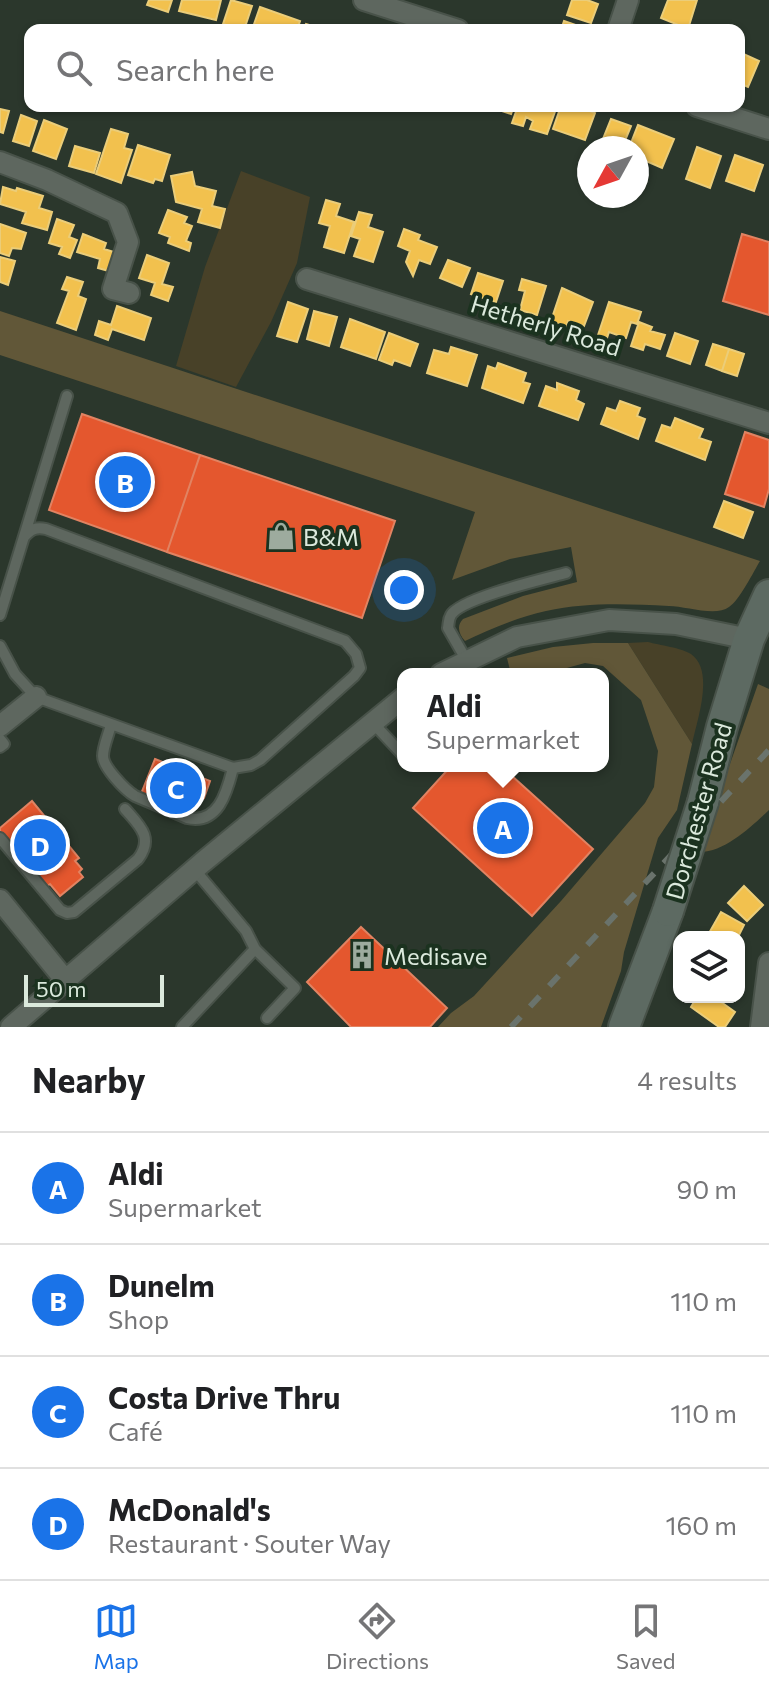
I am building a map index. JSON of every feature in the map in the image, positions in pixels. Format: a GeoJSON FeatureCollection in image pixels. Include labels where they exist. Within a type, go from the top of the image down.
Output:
{"type":"FeatureCollection","features":[{"type":"Feature","properties":{"kind":"main road","name":"Dorchester Road"},"geometry":{"type":"LineString","coordinates":[[624,1027],[668,911],[703,802],[749,639],[769,595]]}},
{"type":"Feature","properties":{"kind":"street"},"geometry":{"type":"LineString","coordinates":[[364,0],[439,24]]}},
{"type":"Feature","properties":{"kind":"street"},"geometry":{"type":"LineString","coordinates":[[620,24],[628,0]]}},
{"type":"Feature","properties":{"kind":"street"},"geometry":{"type":"LineString","coordinates":[[716,112],[769,129]]}},
{"type":"Feature","properties":{"kind":"street"},"geometry":{"type":"LineString","coordinates":[[0,162],[117,213],[128,242],[113,289],[129,293]]}},
{"type":"Feature","properties":{"kind":"street","name":"Hetherly Road"},"geometry":{"type":"LineString","coordinates":[[307,279],[769,423]]}},
{"type":"Feature","properties":{"kind":"street"},"geometry":{"type":"LineString","coordinates":[[453,668],[517,637],[609,620],[676,624],[749,639]]}},
{"type":"Feature","properties":{"kind":"street"},"geometry":{"type":"LineString","coordinates":[[1,739],[36,697]]}},
{"type":"Feature","properties":{"kind":"street"},"geometry":{"type":"LineString","coordinates":[[11,1027],[194,869],[397,703]]}},
{"type":"Feature","properties":{"kind":"street"},"geometry":{"type":"LineString","coordinates":[[0,900],[66,981]]}},
{"type":"Feature","properties":{"kind":"street"},"geometry":{"type":"LineString","coordinates":[[761,1027],[769,963]]}},
{"type":"Feature","properties":{"kind":"lane"},"geometry":{"type":"LineString","coordinates":[[0,615],[67,396]]}},
{"type":"Feature","properties":{"kind":"lane"},"geometry":{"type":"LineString","coordinates":[[0,646],[15,674],[36,697],[233,768],[260,760],[360,668],[352,648],[345,641],[46,529],[30,530],[24,537]]}},
{"type":"Feature","properties":{"kind":"lane"},"geometry":{"type":"LineString","coordinates":[[467,661],[448,628],[455,611],[513,587],[566,573]]}},
{"type":"Feature","properties":{"kind":"lane"},"geometry":{"type":"LineString","coordinates":[[373,723],[397,749]]}},
{"type":"Feature","properties":{"kind":"lane"},"geometry":{"type":"LineString","coordinates":[[111,724],[103,754],[107,767],[129,793],[187,818],[207,816],[221,804],[233,768]]}},
{"type":"Feature","properties":{"kind":"lane"},"geometry":{"type":"LineString","coordinates":[[0,838],[64,912],[74,912],[138,859],[144,850],[143,830],[125,809]]}},
{"type":"Feature","properties":{"kind":"lane"},"geometry":{"type":"LineString","coordinates":[[194,869],[246,931],[255,949],[295,988],[267,1018]]}},
{"type":"Feature","properties":{"kind":"lane"},"geometry":{"type":"LineString","coordinates":[[182,1027],[255,949]]}},
{"type":"Feature","properties":{"kind":"shaded area"},"geometry":{"type":"Polygon","coordinates":[[[241,171],[310,197],[297,263],[271,322],[236,387],[176,366],[205,267],[241,171]]]}},
{"type":"Feature","properties":{"kind":"shaded area"},"geometry":{"type":"Polygon","coordinates":[[[0,311],[760,561],[737,599],[723,610],[608,604],[577,606],[525,617],[465,641],[459,630],[463,619],[523,596],[577,582],[571,547],[510,559],[452,580],[475,512],[0,355],[0,311]]]}},
{"type":"Feature","properties":{"kind":"shaded area"},"geometry":{"type":"Polygon","coordinates":[[[648,642],[687,652],[698,662],[703,684],[692,744],[628,643],[648,642]]]}},
{"type":"Feature","properties":{"kind":"shaded area"},"geometry":{"type":"Polygon","coordinates":[[[628,643],[692,744],[677,810],[658,838],[621,971],[601,1027],[438,1027],[474,996],[561,901],[645,803],[654,787],[658,751],[641,700],[609,668],[585,663],[567,668],[510,668],[507,658],[553,647],[628,643]]]}},
{"type":"Feature","properties":{"kind":"shaded area"},"geometry":{"type":"Polygon","coordinates":[[[758,684],[769,689],[769,810],[728,843],[700,852],[709,833],[758,684]]]}},
{"type":"Feature","properties":{"kind":"building: Homes"},"geometry":{"type":"Polygon","coordinates":[[[149,0],[172,0],[168,12],[147,5],[149,0]]]}},
{"type":"Feature","properties":{"kind":"building: Homes"},"geometry":{"type":"Polygon","coordinates":[[[182,0],[221,0],[216,20],[179,11],[182,0]]]}},
{"type":"Feature","properties":{"kind":"building: Homes"},"geometry":{"type":"Polygon","coordinates":[[[231,0],[252,6],[246,24],[223,24],[231,0]]]}},
{"type":"Feature","properties":{"kind":"building: Homes"},"geometry":{"type":"Polygon","coordinates":[[[572,0],[598,4],[591,23],[567,15],[572,0]]]}},
{"type":"Feature","properties":{"kind":"building: Homes"},"geometry":{"type":"Polygon","coordinates":[[[668,0],[697,0],[690,24],[676,24],[661,18],[668,0]]]}},
{"type":"Feature","properties":{"kind":"building: Homes"},"geometry":{"type":"Polygon","coordinates":[[[260,7],[300,21],[299,24],[254,24],[260,7]]]}},
{"type":"Feature","properties":{"kind":"building: Homes"},"geometry":{"type":"Polygon","coordinates":[[[745,55],[759,61],[748,87],[745,86],[745,55]]]}},
{"type":"Feature","properties":{"kind":"building: Homes"},"geometry":{"type":"Polygon","coordinates":[[[0,109],[9,111],[3,133],[0,132],[0,109]]]}},
{"type":"Feature","properties":{"kind":"building: Homes"},"geometry":{"type":"Polygon","coordinates":[[[516,112],[555,112],[547,134],[530,129],[533,121],[526,117],[523,126],[512,123],[516,112]]]}},
{"type":"Feature","properties":{"kind":"building: Homes"},"geometry":{"type":"Polygon","coordinates":[[[559,112],[595,113],[586,136],[577,137],[553,129],[559,112]]]}},
{"type":"Feature","properties":{"kind":"building: Homes"},"geometry":{"type":"Polygon","coordinates":[[[21,115],[37,121],[29,146],[13,141],[21,115]]]}},
{"type":"Feature","properties":{"kind":"building: Homes"},"geometry":{"type":"Polygon","coordinates":[[[611,119],[631,126],[627,136],[604,136],[611,119]]]}},
{"type":"Feature","properties":{"kind":"building: Homes"},"geometry":{"type":"Polygon","coordinates":[[[44,120],[67,129],[56,159],[33,151],[44,120]]]}},
{"type":"Feature","properties":{"kind":"building: Homes"},"geometry":{"type":"Polygon","coordinates":[[[638,125],[674,139],[662,168],[649,162],[649,136],[634,136],[638,125]]]}},
{"type":"Feature","properties":{"kind":"building: Homes"},"geometry":{"type":"Polygon","coordinates":[[[111,129],[128,134],[124,148],[132,150],[121,183],[96,174],[111,129]]]}},
{"type":"Feature","properties":{"kind":"building: Homes"},"geometry":{"type":"Polygon","coordinates":[[[138,145],[170,155],[162,181],[155,179],[153,183],[128,175],[138,145]]]}},
{"type":"Feature","properties":{"kind":"building: Homes"},"geometry":{"type":"Polygon","coordinates":[[[75,146],[100,153],[94,173],[69,166],[75,146]]]}},
{"type":"Feature","properties":{"kind":"building: Homes"},"geometry":{"type":"Polygon","coordinates":[[[697,147],[721,156],[710,188],[686,179],[697,147]]]}},
{"type":"Feature","properties":{"kind":"building: Homes"},"geometry":{"type":"Polygon","coordinates":[[[735,155],[763,165],[754,191],[726,181],[735,155]]]}},
{"type":"Feature","properties":{"kind":"building: Homes"},"geometry":{"type":"Polygon","coordinates":[[[192,172],[195,186],[216,191],[212,206],[225,209],[220,228],[198,222],[202,209],[176,202],[171,176],[192,172]]]}},
{"type":"Feature","properties":{"kind":"building: Homes"},"geometry":{"type":"Polygon","coordinates":[[[3,187],[43,196],[39,208],[52,212],[47,230],[22,223],[26,212],[0,204],[3,187]]]}},
{"type":"Feature","properties":{"kind":"building: Homes"},"geometry":{"type":"Polygon","coordinates":[[[326,200],[340,204],[336,216],[354,222],[344,253],[324,247],[330,226],[319,223],[326,200]]]}},
{"type":"Feature","properties":{"kind":"building: Homes"},"geometry":{"type":"Polygon","coordinates":[[[168,210],[187,217],[184,223],[192,226],[186,241],[191,243],[189,251],[168,243],[170,237],[159,233],[168,210]]]}},
{"type":"Feature","properties":{"kind":"building: Homes"},"geometry":{"type":"Polygon","coordinates":[[[359,212],[372,215],[368,227],[383,232],[373,262],[354,256],[360,239],[351,236],[359,212]]]}},
{"type":"Feature","properties":{"kind":"building: Homes"},"geometry":{"type":"Polygon","coordinates":[[[57,219],[74,225],[69,237],[77,240],[70,258],[59,254],[62,247],[49,243],[57,219]]]}},
{"type":"Feature","properties":{"kind":"building: Homes"},"geometry":{"type":"Polygon","coordinates":[[[0,224],[26,233],[21,249],[12,248],[9,256],[0,253],[0,224]]]}},
{"type":"Feature","properties":{"kind":"building: Homes"},"geometry":{"type":"Polygon","coordinates":[[[404,229],[420,235],[418,240],[437,247],[430,264],[419,260],[413,276],[406,262],[410,251],[398,246],[404,229]]]}},
{"type":"Feature","properties":{"kind":"building: Homes"},"geometry":{"type":"Polygon","coordinates":[[[83,234],[106,243],[104,249],[117,253],[112,272],[98,268],[100,259],[77,252],[83,234]]]}},
{"type":"Feature","properties":{"kind":"building: Homes"},"geometry":{"type":"Polygon","coordinates":[[[147,255],[169,263],[162,284],[173,287],[168,301],[151,295],[155,283],[139,278],[147,255]]]}},
{"type":"Feature","properties":{"kind":"building: Homes"},"geometry":{"type":"Polygon","coordinates":[[[0,257],[15,261],[8,285],[0,282],[0,257]]]}},
{"type":"Feature","properties":{"kind":"building: Homes"},"geometry":{"type":"Polygon","coordinates":[[[448,260],[470,268],[462,287],[440,278],[448,260]]]}},
{"type":"Feature","properties":{"kind":"building: Homes"},"geometry":{"type":"Polygon","coordinates":[[[478,273],[503,281],[496,302],[471,294],[478,273]]]}},
{"type":"Feature","properties":{"kind":"building: Homes"},"geometry":{"type":"Polygon","coordinates":[[[67,277],[83,282],[78,296],[86,299],[76,330],[57,323],[69,291],[62,289],[67,277]]]}},
{"type":"Feature","properties":{"kind":"building: Homes"},"geometry":{"type":"Polygon","coordinates":[[[522,279],[546,286],[537,315],[520,310],[525,291],[519,290],[522,279]]]}},
{"type":"Feature","properties":{"kind":"building: Homes"},"geometry":{"type":"Polygon","coordinates":[[[562,288],[593,302],[584,326],[568,321],[566,327],[551,321],[562,288]]]}},
{"type":"Feature","properties":{"kind":"building: Homes"},"geometry":{"type":"Polygon","coordinates":[[[288,302],[308,309],[297,342],[277,336],[288,302]]]}},
{"type":"Feature","properties":{"kind":"building: Homes"},"geometry":{"type":"Polygon","coordinates":[[[609,302],[641,312],[637,324],[631,322],[626,338],[609,332],[607,338],[598,335],[609,302]]]}},
{"type":"Feature","properties":{"kind":"building: Homes"},"geometry":{"type":"Polygon","coordinates":[[[117,306],[151,318],[144,340],[112,329],[108,340],[95,335],[99,321],[111,325],[117,306]]]}},
{"type":"Feature","properties":{"kind":"building: Homes"},"geometry":{"type":"Polygon","coordinates":[[[314,311],[337,317],[329,346],[307,339],[314,311]]]}},
{"type":"Feature","properties":{"kind":"building: Homes"},"geometry":{"type":"Polygon","coordinates":[[[350,319],[385,332],[376,359],[341,347],[350,319]]]}},
{"type":"Feature","properties":{"kind":"building: Homes"},"geometry":{"type":"Polygon","coordinates":[[[639,322],[652,327],[650,331],[665,335],[660,349],[645,344],[643,350],[631,346],[639,322]]]}},
{"type":"Feature","properties":{"kind":"building: Homes"},"geometry":{"type":"Polygon","coordinates":[[[389,333],[418,344],[410,366],[394,360],[392,365],[379,360],[389,333]]]}},
{"type":"Feature","properties":{"kind":"building: Homes"},"geometry":{"type":"Polygon","coordinates":[[[675,333],[698,341],[690,364],[667,356],[675,333]]]}},
{"type":"Feature","properties":{"kind":"building: Homes"},"geometry":{"type":"Polygon","coordinates":[[[713,344],[729,349],[722,371],[706,365],[713,344]]]}},
{"type":"Feature","properties":{"kind":"building: Homes"},"geometry":{"type":"Polygon","coordinates":[[[451,347],[477,355],[467,386],[427,373],[434,350],[449,354],[451,347]]]}},
{"type":"Feature","properties":{"kind":"building: Homes"},"geometry":{"type":"Polygon","coordinates":[[[729,349],[744,354],[737,376],[722,371],[729,349]]]}},
{"type":"Feature","properties":{"kind":"building: Homes"},"geometry":{"type":"Polygon","coordinates":[[[498,363],[526,373],[523,382],[530,384],[523,403],[482,388],[488,366],[496,369],[498,363]]]}},
{"type":"Feature","properties":{"kind":"building: Homes"},"geometry":{"type":"Polygon","coordinates":[[[557,383],[579,391],[576,400],[584,404],[578,420],[539,406],[546,386],[557,390],[557,383]]]}},
{"type":"Feature","properties":{"kind":"building: Homes"},"geometry":{"type":"Polygon","coordinates":[[[620,401],[640,408],[637,416],[645,419],[638,439],[601,424],[607,408],[616,411],[620,401]]]}},
{"type":"Feature","properties":{"kind":"building: Homes"},"geometry":{"type":"Polygon","coordinates":[[[675,418],[703,429],[699,438],[711,442],[705,460],[656,441],[662,425],[671,428],[675,418]]]}},
{"type":"Feature","properties":{"kind":"building: Homes"},"geometry":{"type":"Polygon","coordinates":[[[724,501],[753,512],[743,538],[714,527],[724,501]]]}},
{"type":"Feature","properties":{"kind":"building: Homes"},"geometry":{"type":"Polygon","coordinates":[[[744,886],[763,905],[747,921],[728,903],[744,886]]]}},
{"type":"Feature","properties":{"kind":"building: Homes"},"geometry":{"type":"Polygon","coordinates":[[[721,912],[744,925],[741,931],[710,931],[721,912]]]}},
{"type":"Feature","properties":{"kind":"building: Homes"},"geometry":{"type":"Polygon","coordinates":[[[693,1003],[722,1003],[735,1012],[725,1027],[719,1027],[691,1007],[693,1003]]]}},
{"type":"Feature","properties":{"kind":"building: Shops"},"geometry":{"type":"Polygon","coordinates":[[[742,234],[769,242],[769,315],[723,301],[742,234]]]}},
{"type":"Feature","properties":{"kind":"building: Shops"},"geometry":{"type":"Polygon","coordinates":[[[82,414],[200,455],[167,552],[49,510],[82,414]]]}},
{"type":"Feature","properties":{"kind":"building: Shops"},"geometry":{"type":"Polygon","coordinates":[[[745,432],[769,440],[769,489],[764,507],[725,494],[745,432]]]}},
{"type":"Feature","properties":{"kind":"building: Shops","name":"B&M"},"geometry":{"type":"Polygon","coordinates":[[[200,455],[395,521],[362,618],[167,552],[200,455]]]}},
{"type":"Feature","properties":{"kind":"building: Shops"},"geometry":{"type":"Polygon","coordinates":[[[155,759],[210,781],[204,798],[197,796],[191,813],[141,794],[155,759]]]}},
{"type":"Feature","properties":{"kind":"building: Shops"},"geometry":{"type":"Polygon","coordinates":[[[446,772],[508,772],[593,849],[532,916],[413,808],[446,772]]]}},
{"type":"Feature","properties":{"kind":"building: Shops"},"geometry":{"type":"Polygon","coordinates":[[[32,801],[79,858],[75,861],[82,869],[79,872],[83,877],[60,896],[50,884],[46,887],[0,832],[0,828],[32,801]]]}},
{"type":"Feature","properties":{"kind":"building: Shops","name":"Medisave"},"geometry":{"type":"Polygon","coordinates":[[[361,927],[447,1008],[430,1027],[351,1027],[307,982],[361,927]]]}},
{"type":"Feature","properties":{"kind":"railway"},"geometry":{"type":"LineString","coordinates":[[511,1027],[769,750]]}},
{"type":"Feature","properties":{"kind":"place","name":"Dunelm"},"geometry":{"type":"Point","coordinates":[125,482]}},
{"type":"Feature","properties":{"kind":"place","name":"B&M"},"geometry":{"type":"Point","coordinates":[281,536]}},
{"type":"Feature","properties":{"kind":"place","name":"Costa Drive Thru"},"geometry":{"type":"Point","coordinates":[176,788]}},
{"type":"Feature","properties":{"kind":"place","name":"Aldi"},"geometry":{"type":"Point","coordinates":[503,828]}},
{"type":"Feature","properties":{"kind":"place","name":"McDonald's"},"geometry":{"type":"Point","coordinates":[40,845]}},
{"type":"Feature","properties":{"kind":"place","name":"Medisave"},"geometry":{"type":"Point","coordinates":[362,955]}}]}
